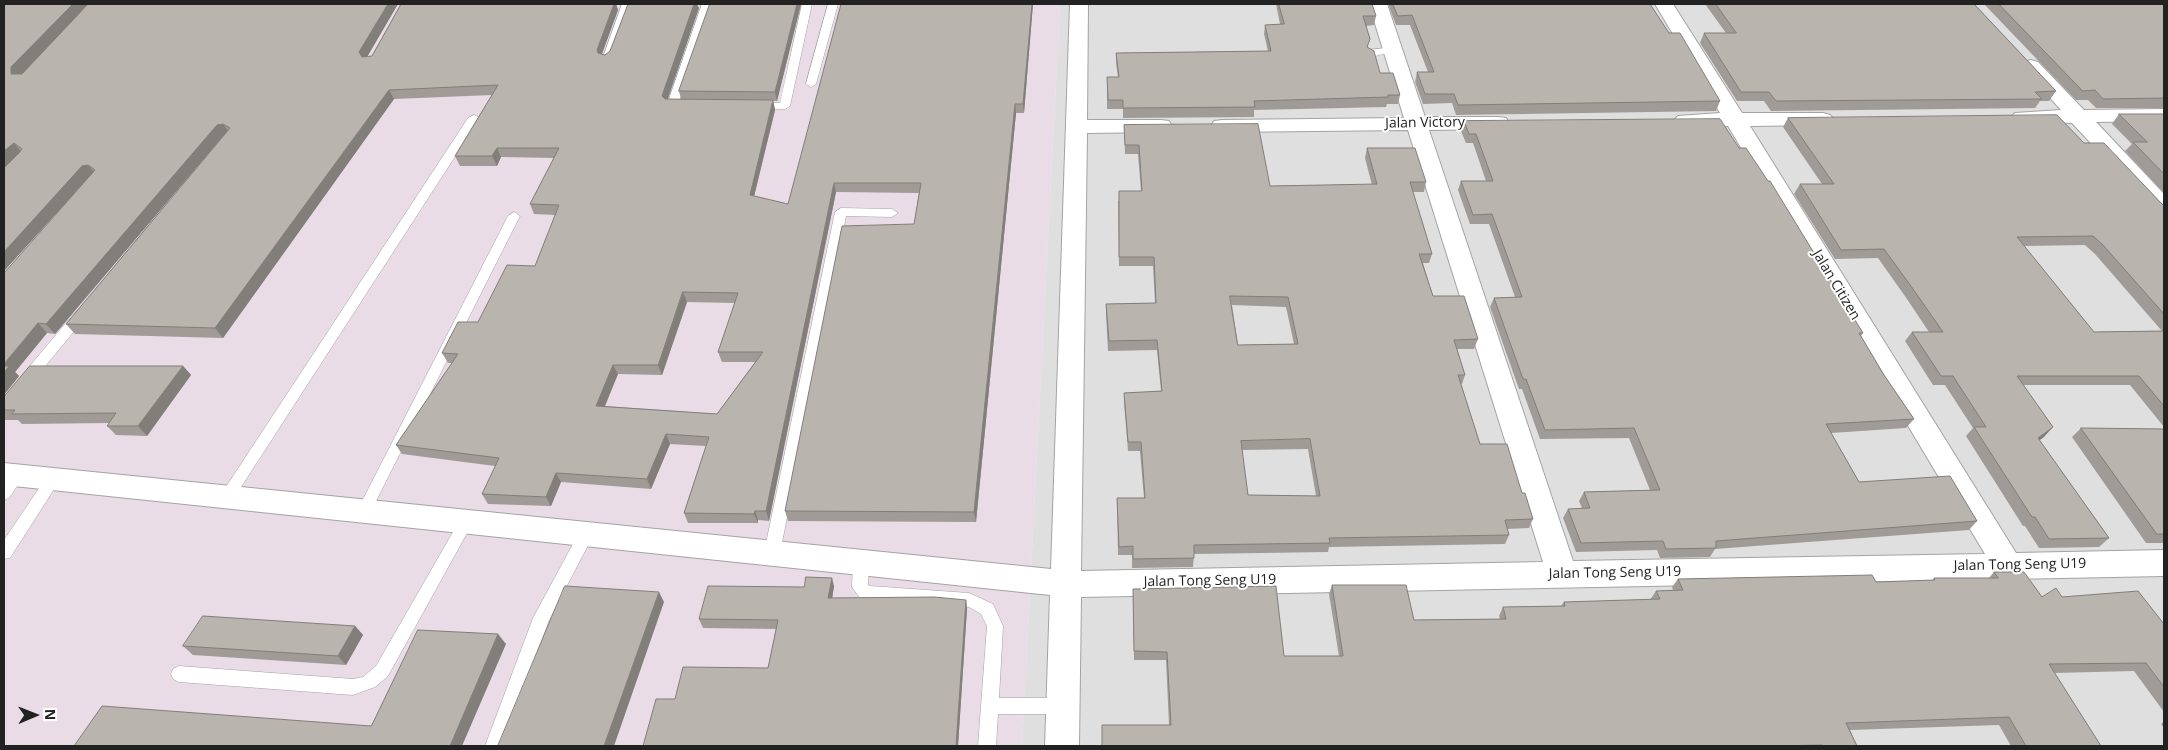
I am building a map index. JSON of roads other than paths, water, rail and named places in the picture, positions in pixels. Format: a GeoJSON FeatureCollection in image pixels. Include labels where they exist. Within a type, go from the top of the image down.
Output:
{"type":"FeatureCollection","features":[{"type":"Feature","properties":{"kind":"street"},"geometry":{"type":"LineString","coordinates":[[1062,746],[1079,4]]}},
{"type":"Feature","properties":{"kind":"street"},"geometry":{"type":"LineString","coordinates":[[1378,4],[1382,53],[1416,124],[1562,574]]}},
{"type":"Feature","properties":{"kind":"street","name":"Jalan Citizen"},"geometry":{"type":"LineString","coordinates":[[1664,4],[2008,566]]}},
{"type":"Feature","properties":{"kind":"street"},"geometry":{"type":"LineString","coordinates":[[2019,53],[2164,208]]}},
{"type":"Feature","properties":{"kind":"street"},"geometry":{"type":"LineString","coordinates":[[2000,117],[2164,115]]}},
{"type":"Feature","properties":{"kind":"street"},"geometry":{"type":"LineString","coordinates":[[1665,121],[1843,119]]}},
{"type":"Feature","properties":{"kind":"street","name":"Jalan Victory"},"geometry":{"type":"LineString","coordinates":[[1206,126],[1516,122]]}},
{"type":"Feature","properties":{"kind":"street"},"geometry":{"type":"LineString","coordinates":[[1076,127],[1176,126]]}},
{"type":"Feature","properties":{"kind":"street","name":"Jalan Tong Seng U19"},"geometry":{"type":"LineString","coordinates":[[9,481],[53,479],[1066,584],[2164,563]]}},
{"type":"Feature","properties":{"kind":"lane"},"geometry":{"type":"LineString","coordinates":[[607,60],[627,4]]}},
{"type":"Feature","properties":{"kind":"lane"},"geometry":{"type":"LineString","coordinates":[[691,105],[672,105],[707,4]]}},
{"type":"Feature","properties":{"kind":"lane"},"geometry":{"type":"LineString","coordinates":[[747,106],[785,106],[807,4]]}},
{"type":"Feature","properties":{"kind":"lane"},"geometry":{"type":"LineString","coordinates":[[811,84],[833,4]]}},
{"type":"Feature","properties":{"kind":"lane"},"geometry":{"type":"LineString","coordinates":[[227,497],[474,118]]}},
{"type":"Feature","properties":{"kind":"lane"},"geometry":{"type":"LineString","coordinates":[[772,554],[841,212],[892,213]]}},
{"type":"Feature","properties":{"kind":"lane"},"geometry":{"type":"LineString","coordinates":[[364,511],[514,216]]}},
{"type":"Feature","properties":{"kind":"lane"},"geometry":{"type":"LineString","coordinates":[[4,406],[91,302]]}},
{"type":"Feature","properties":{"kind":"lane"},"geometry":{"type":"LineString","coordinates":[[4,553],[53,479]]}},
{"type":"Feature","properties":{"kind":"lane"},"geometry":{"type":"LineString","coordinates":[[179,674],[353,687],[364,686],[375,680],[382,671],[466,522]]}},
{"type":"Feature","properties":{"kind":"lane"},"geometry":{"type":"LineString","coordinates":[[494,746],[540,618],[586,534]]}},
{"type":"Feature","properties":{"kind":"lane"},"geometry":{"type":"LineString","coordinates":[[861,563],[860,586],[866,593],[969,600],[983,604],[992,614],[995,626],[988,746]]}},
{"type":"Feature","properties":{"kind":"lane"},"geometry":{"type":"LineString","coordinates":[[990,706],[1063,706]]}}]}
